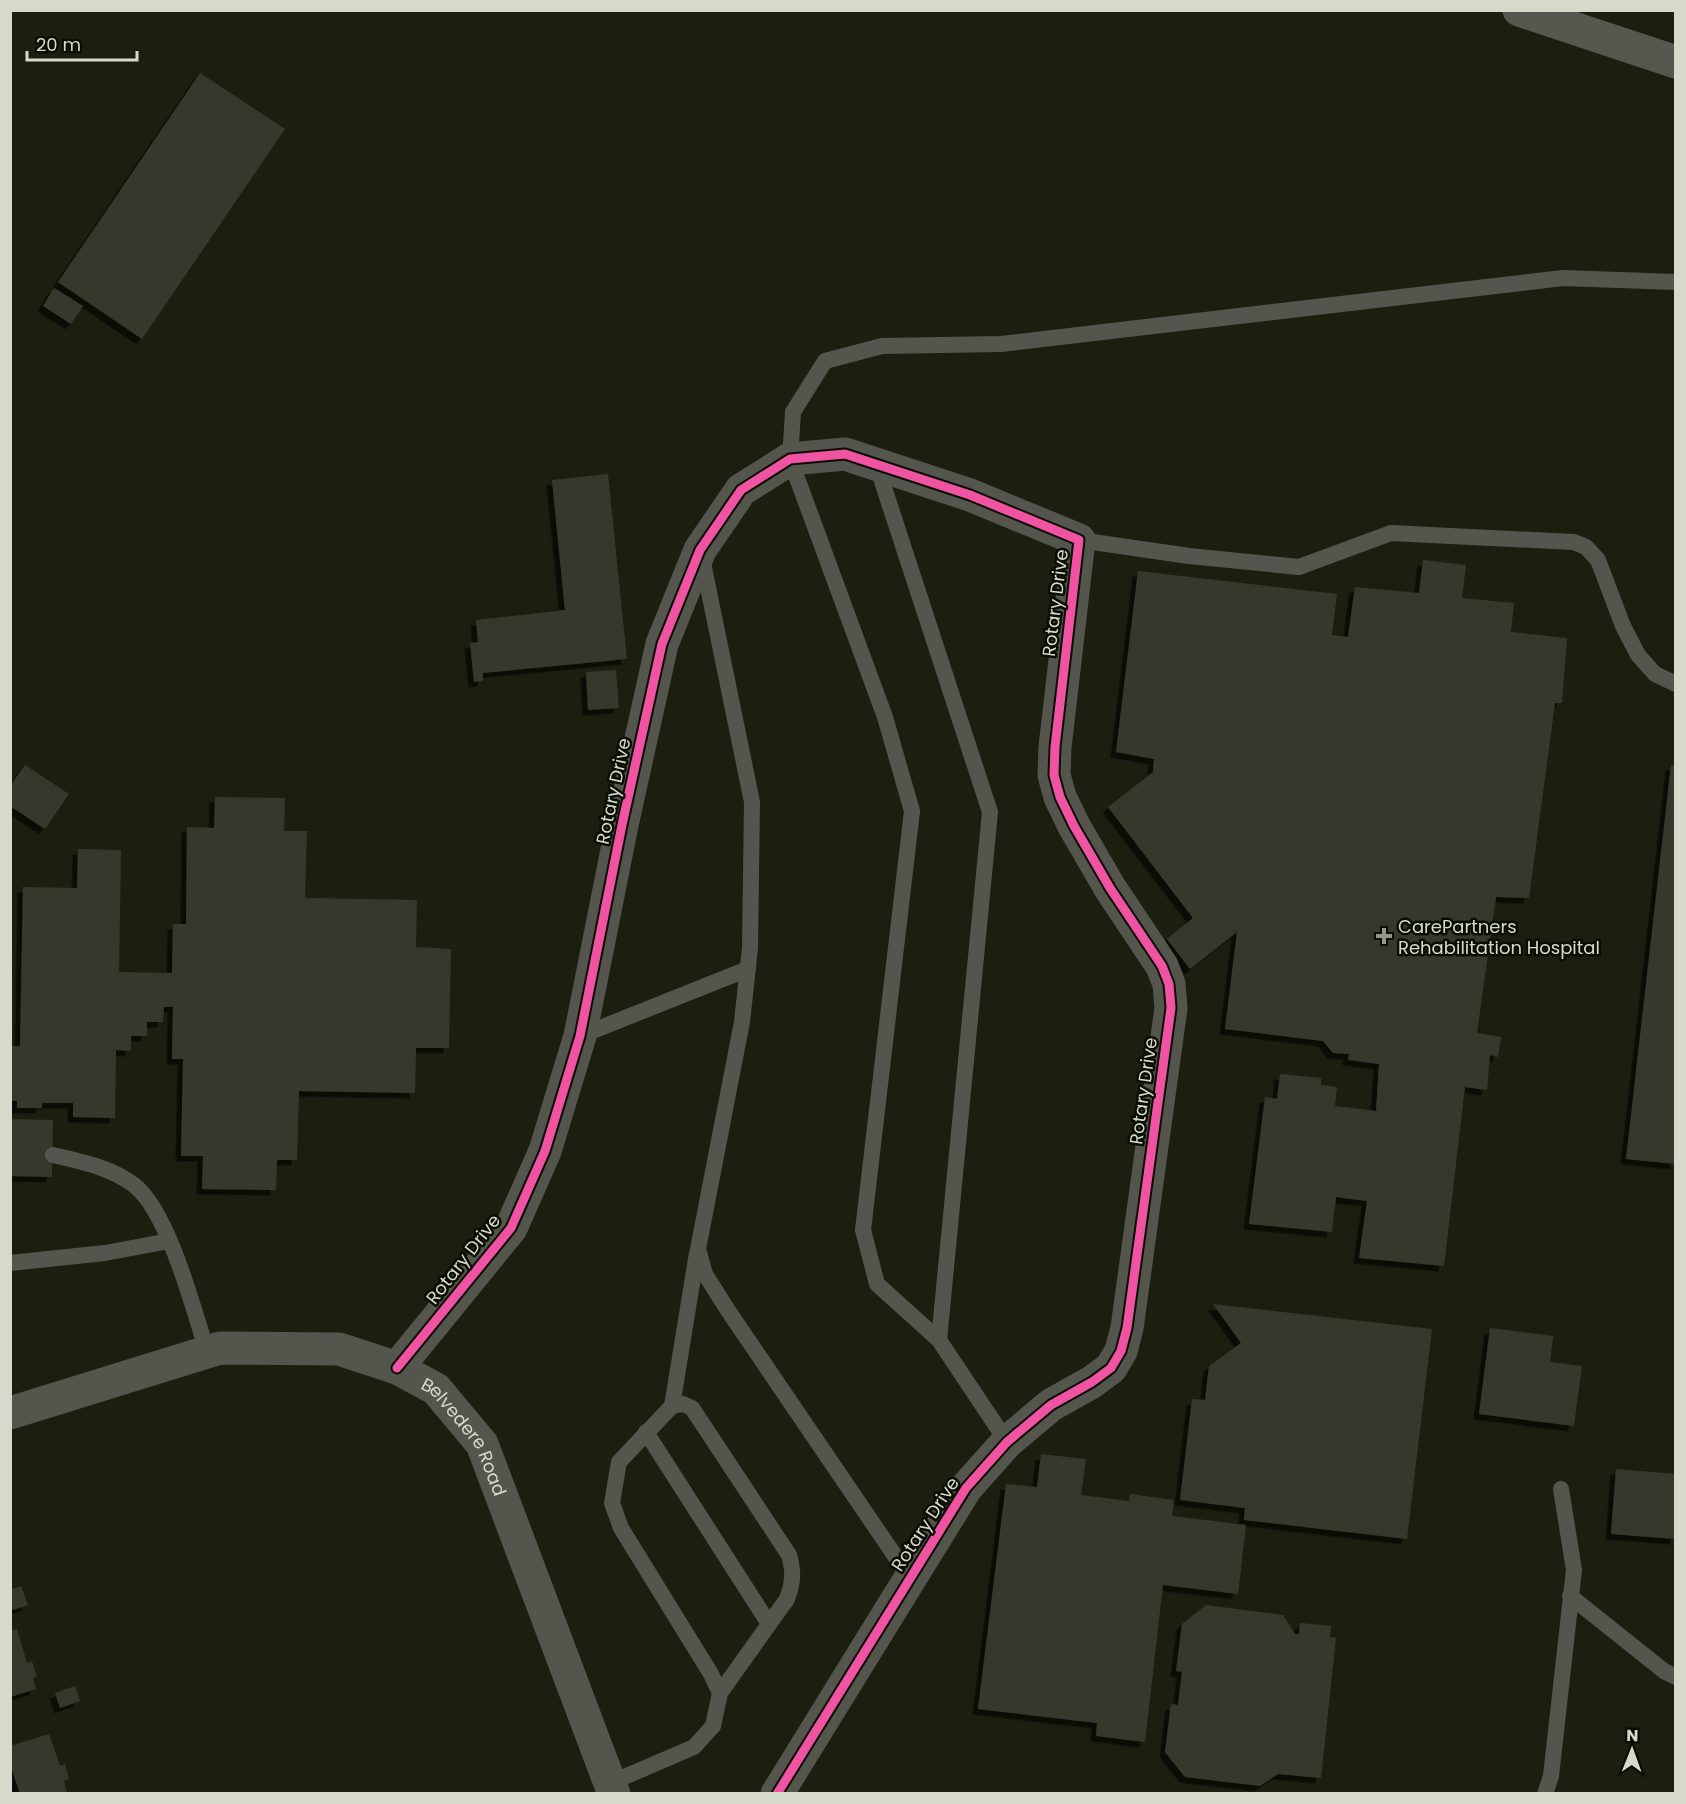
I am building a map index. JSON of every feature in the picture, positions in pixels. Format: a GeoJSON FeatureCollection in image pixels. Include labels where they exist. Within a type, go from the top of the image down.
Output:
{"type":"FeatureCollection","features":[{"type":"Feature","properties":{"kind":"main road"},"geometry":{"type":"LineString","coordinates":[[1519,10],[1676,62]]}},
{"type":"Feature","properties":{"kind":"street","name":"Rotary Drive"},"geometry":{"type":"LineString","coordinates":[[397,1368],[511,1228],[545,1151],[580,1036],[622,825],[662,644],[700,550],[741,490],[790,459],[845,454],[970,495],[1079,540],[1055,747],[1054,775],[1060,797],[1074,826],[1110,888],[1162,966],[1169,984],[1171,1008],[1127,1328],[1121,1352],[1111,1368],[1092,1382],[1051,1405],[1007,1442],[966,1488],[777,1794]]}},
{"type":"Feature","properties":{"kind":"street","name":"Belvedere Road"},"geometry":{"type":"LineString","coordinates":[[10,1413],[220,1348],[339,1349],[397,1368],[436,1389],[482,1444],[612,1788]]}},
{"type":"Feature","properties":{"kind":"lane"},"geometry":{"type":"LineString","coordinates":[[1007,1442],[939,1340],[877,1284],[863,1230],[912,811],[885,717],[790,459],[793,412],[825,361],[882,346],[1001,344],[1563,278],[1676,282]]}},
{"type":"Feature","properties":{"kind":"lane"},"geometry":{"type":"LineString","coordinates":[[876,464],[990,812],[939,1340]]}},
{"type":"Feature","properties":{"kind":"lane"},"geometry":{"type":"LineString","coordinates":[[1079,540],[1189,556],[1299,567],[1391,533],[1574,542],[1586,547],[1598,560],[1623,626],[1638,655],[1654,675],[1676,684]]}},
{"type":"Feature","properties":{"kind":"lane"},"geometry":{"type":"LineString","coordinates":[[672,1406],[698,1249],[742,1022],[750,948],[752,802],[700,550]]}},
{"type":"Feature","properties":{"kind":"lane"},"geometry":{"type":"LineString","coordinates":[[580,1036],[748,969]]}},
{"type":"Feature","properties":{"kind":"lane"},"geometry":{"type":"LineString","coordinates":[[53,1155],[101,1166],[135,1186],[153,1207],[183,1275],[207,1352]]}},
{"type":"Feature","properties":{"kind":"lane"},"geometry":{"type":"LineString","coordinates":[[10,1263],[105,1253],[169,1241]]}},
{"type":"Feature","properties":{"kind":"lane"},"geometry":{"type":"LineString","coordinates":[[698,1249],[705,1274],[727,1309],[910,1578]]}},
{"type":"Feature","properties":{"kind":"lane"},"geometry":{"type":"LineString","coordinates":[[612,1788],[694,1747],[713,1726],[720,1693],[787,1599],[792,1585],[794,1570],[789,1555],[692,1407],[683,1404],[672,1406],[619,1462],[612,1503],[621,1528],[711,1674],[720,1693]]}},
{"type":"Feature","properties":{"kind":"lane"},"geometry":{"type":"LineString","coordinates":[[646,1432],[769,1624]]}},
{"type":"Feature","properties":{"kind":"lane"},"geometry":{"type":"LineString","coordinates":[[1545,1794],[1551,1776],[1574,1570],[1561,1489]]}},
{"type":"Feature","properties":{"kind":"lane"},"geometry":{"type":"LineString","coordinates":[[1570,1596],[1664,1671],[1676,1677]]}},
{"type":"Feature","properties":{"kind":"building"},"geometry":{"type":"Polygon","coordinates":[[[200,73],[285,129],[142,339],[58,282],[200,73]]]}},
{"type":"Feature","properties":{"kind":"building"},"geometry":{"type":"Polygon","coordinates":[[[54,288],[83,306],[71,324],[43,306],[54,288]]]}},
{"type":"Feature","properties":{"kind":"building"},"geometry":{"type":"Polygon","coordinates":[[[608,474],[627,659],[483,673],[483,681],[474,682],[470,643],[478,642],[476,620],[565,610],[552,480],[608,474]]]}},
{"type":"Feature","properties":{"kind":"building"},"geometry":{"type":"Polygon","coordinates":[[[1423,560],[1466,565],[1462,598],[1514,603],[1511,632],[1567,638],[1562,703],[1555,703],[1529,898],[1496,897],[1477,1033],[1501,1037],[1498,1057],[1490,1055],[1487,1090],[1465,1087],[1444,1266],[1359,1258],[1367,1201],[1336,1197],[1332,1232],[1249,1224],[1265,1097],[1277,1099],[1280,1074],[1321,1078],[1321,1085],[1337,1087],[1335,1106],[1376,1111],[1379,1064],[1348,1060],[1349,1054],[1333,1053],[1323,1041],[1225,1029],[1237,932],[1190,969],[1167,939],[1193,918],[1108,807],[1153,772],[1154,759],[1116,752],[1138,571],[1337,594],[1332,635],[1348,637],[1355,587],[1419,593],[1423,560]]]}},
{"type":"Feature","properties":{"kind":"building"},"geometry":{"type":"Polygon","coordinates":[[[616,670],[619,708],[588,710],[586,672],[616,670]]]}},
{"type":"Feature","properties":{"kind":"building"},"geometry":{"type":"Polygon","coordinates":[[[25,765],[69,794],[45,829],[10,806],[10,786],[25,765]]]}},
{"type":"Feature","properties":{"kind":"building"},"geometry":{"type":"Polygon","coordinates":[[[1671,765],[1676,765],[1676,1164],[1626,1159],[1671,765]]]}},
{"type":"Feature","properties":{"kind":"building"},"geometry":{"type":"Polygon","coordinates":[[[215,797],[285,798],[284,831],[307,831],[305,898],[417,900],[416,947],[451,949],[449,1048],[416,1048],[415,1093],[299,1091],[297,1160],[277,1160],[276,1190],[202,1189],[203,1156],[181,1156],[183,1059],[172,1059],[173,1007],[164,1007],[163,1022],[147,1022],[147,1036],[131,1036],[131,1051],[116,1050],[115,1118],[73,1117],[73,1103],[42,1103],[42,1108],[17,1108],[17,1101],[10,1101],[11,1046],[20,1046],[23,887],[77,888],[78,849],[121,850],[119,972],[172,973],[173,924],[186,924],[187,827],[214,828],[215,797]]]}},
{"type":"Feature","properties":{"kind":"building"},"geometry":{"type":"Polygon","coordinates":[[[10,1119],[53,1120],[52,1177],[10,1176],[10,1119]]]}},
{"type":"Feature","properties":{"kind":"building"},"geometry":{"type":"Polygon","coordinates":[[[1213,1304],[1432,1329],[1407,1539],[1244,1520],[1245,1508],[1180,1500],[1192,1399],[1205,1400],[1209,1366],[1241,1343],[1213,1304]]]}},
{"type":"Feature","properties":{"kind":"building"},"geometry":{"type":"Polygon","coordinates":[[[1490,1328],[1553,1336],[1550,1362],[1582,1366],[1574,1426],[1479,1414],[1490,1328]]]}},
{"type":"Feature","properties":{"kind":"building"},"geometry":{"type":"Polygon","coordinates":[[[1041,1454],[1086,1459],[1081,1495],[1129,1501],[1130,1494],[1174,1500],[1172,1516],[1246,1525],[1238,1594],[1163,1585],[1145,1742],[1096,1736],[1097,1723],[978,1709],[1006,1484],[1037,1487],[1041,1454]]]}},
{"type":"Feature","properties":{"kind":"building"},"geometry":{"type":"Polygon","coordinates":[[[1616,1469],[1676,1474],[1676,1539],[1611,1534],[1616,1469]]]}},
{"type":"Feature","properties":{"kind":"building"},"geometry":{"type":"Polygon","coordinates":[[[21,1586],[28,1605],[13,1610],[10,1603],[10,1590],[21,1586]]]}},
{"type":"Feature","properties":{"kind":"building"},"geometry":{"type":"Polygon","coordinates":[[[1206,1605],[1283,1615],[1295,1634],[1299,1634],[1300,1623],[1331,1626],[1330,1637],[1336,1638],[1321,1778],[1278,1774],[1260,1786],[1185,1777],[1165,1752],[1171,1704],[1178,1705],[1182,1672],[1176,1671],[1182,1624],[1206,1605]]]}},
{"type":"Feature","properties":{"kind":"building"},"geometry":{"type":"Polygon","coordinates":[[[17,1629],[27,1663],[32,1661],[37,1677],[33,1678],[36,1689],[10,1697],[10,1631],[17,1629]]]}},
{"type":"Feature","properties":{"kind":"building"},"geometry":{"type":"Polygon","coordinates":[[[75,1686],[80,1701],[60,1708],[55,1693],[75,1686]]]}},
{"type":"Feature","properties":{"kind":"building"},"geometry":{"type":"Polygon","coordinates":[[[49,1734],[60,1766],[65,1764],[69,1779],[64,1781],[67,1793],[20,1794],[10,1764],[10,1746],[49,1734]]]}},
{"type":"Feature","properties":{"kind":"cycle path"},"geometry":{"type":"LineString","coordinates":[[397,1368],[511,1228],[545,1151],[580,1036],[622,825],[662,644],[700,550],[741,490],[790,459],[845,454],[970,495],[1079,540],[1055,747],[1054,775],[1060,797],[1074,826],[1110,888],[1162,966],[1169,984],[1171,1008],[1127,1328],[1121,1351],[1111,1368],[1092,1382],[1051,1405],[1007,1442],[966,1488],[777,1794]]}},
{"type":"Feature","properties":{"kind":"place","name":"CarePartners Rehabilitation Hospital"},"geometry":{"type":"Point","coordinates":[1384,936]}}]}
